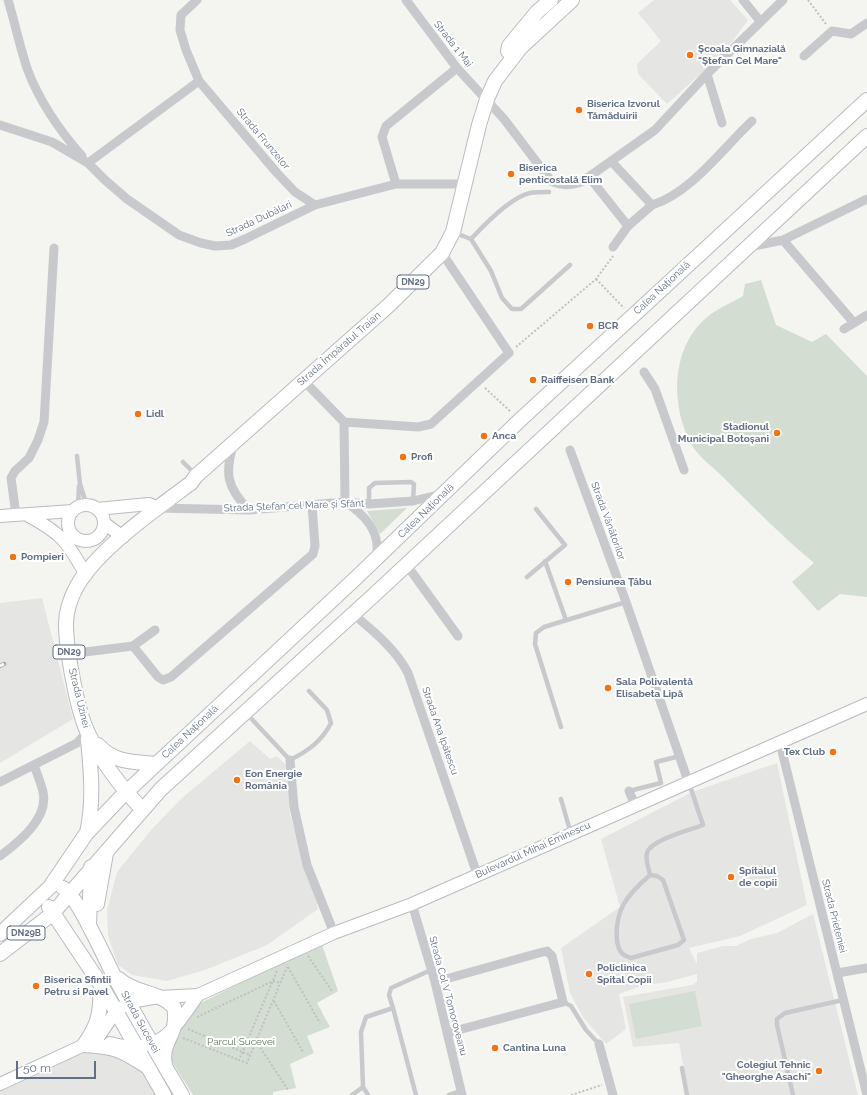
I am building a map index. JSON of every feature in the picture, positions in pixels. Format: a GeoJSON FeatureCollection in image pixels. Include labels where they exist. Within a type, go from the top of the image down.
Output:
{"type":"FeatureCollection","features":[{"type":"Feature","properties":{"kind":"main road","name":"Strada Împăratul Traian"},"geometry":{"type":"LineString","coordinates":[[505,67],[509,46],[537,12],[551,0]]}},
{"type":"Feature","properties":{"kind":"main road","name":"Strada Împăratul Traian"},"geometry":{"type":"LineString","coordinates":[[86,574],[104,554],[123,537],[191,483],[196,476],[236,440],[388,306],[442,253],[453,232],[463,184],[487,99],[495,81],[521,47],[572,0]]}},
{"type":"Feature","properties":{"kind":"main road","name":"Calea Națională"},"geometry":{"type":"LineString","coordinates":[[90,872],[96,855],[117,829],[156,764],[376,560],[520,420],[867,100]]}},
{"type":"Feature","properties":{"kind":"main road","name":"Calea Națională"},"geometry":{"type":"LineString","coordinates":[[0,934],[50,887],[86,834],[134,800],[160,789],[353,614],[867,136]]}},
{"type":"Feature","properties":{"kind":"main road","name":"Strada Ștefan cel Mare și Sfânt"},"geometry":{"type":"LineString","coordinates":[[0,516],[21,515],[89,506],[97,509],[149,504],[158,508]]}},
{"type":"Feature","properties":{"kind":"main road"},"geometry":{"type":"LineString","coordinates":[[78,508],[70,515],[68,526],[69,538],[74,552],[86,574]]}},
{"type":"Feature","properties":{"kind":"main road"},"geometry":{"type":"LineString","coordinates":[[21,515],[53,529],[69,538],[83,541],[94,539],[99,535],[104,523],[103,517],[97,509]]}},
{"type":"Feature","properties":{"kind":"main road"},"geometry":{"type":"LineString","coordinates":[[53,529],[54,523],[61,510]]}},
{"type":"Feature","properties":{"kind":"main road"},"geometry":{"type":"LineString","coordinates":[[104,523],[123,537]]}},
{"type":"Feature","properties":{"kind":"main road","name":"Strada Uzinei"},"geometry":{"type":"LineString","coordinates":[[86,574],[78,585],[67,612],[66,630],[69,654],[87,732],[102,758],[134,800]]}},
{"type":"Feature","properties":{"kind":"main road","name":"Bulevardul Mihai Eminescu"},"geometry":{"type":"LineString","coordinates":[[0,1084],[97,1039],[116,1011],[130,1002],[159,997],[198,995],[334,933],[412,904],[688,781],[780,743],[867,704]]}},
{"type":"Feature","properties":{"kind":"main road"},"geometry":{"type":"LineString","coordinates":[[87,732],[102,749],[116,759],[156,764]]}},
{"type":"Feature","properties":{"kind":"main road","name":"DN29"},"geometry":{"type":"LineString","coordinates":[[86,834],[91,814],[92,795],[87,732]]}},
{"type":"Feature","properties":{"kind":"main road","name":"Calea Națională"},"geometry":{"type":"LineString","coordinates":[[0,954],[52,914],[90,872],[107,850],[134,800]]}},
{"type":"Feature","properties":{"kind":"main road"},"geometry":{"type":"LineString","coordinates":[[90,929],[107,850]]}},
{"type":"Feature","properties":{"kind":"main road","name":"Strada Sucevei"},"geometry":{"type":"LineString","coordinates":[[90,872],[90,929]]}},
{"type":"Feature","properties":{"kind":"main road"},"geometry":{"type":"LineString","coordinates":[[50,887],[58,886],[70,893]]}},
{"type":"Feature","properties":{"kind":"main road","name":"Strada Sucevei"},"geometry":{"type":"LineString","coordinates":[[50,887],[48,902],[52,914],[101,984],[164,1095]]}},
{"type":"Feature","properties":{"kind":"main road","name":"Strada Sucevei"},"geometry":{"type":"LineString","coordinates":[[70,893],[113,974],[182,1095]]}},
{"type":"Feature","properties":{"kind":"main road"},"geometry":{"type":"LineString","coordinates":[[113,974],[123,983],[136,990],[168,1000],[174,1007],[174,1030]]}},
{"type":"Feature","properties":{"kind":"main road"},"geometry":{"type":"LineString","coordinates":[[84,1046],[95,1029],[100,1012],[101,984]]}},
{"type":"Feature","properties":{"kind":"main road"},"geometry":{"type":"LineString","coordinates":[[166,1068],[163,1055],[166,1045],[174,1030],[198,995]]}},
{"type":"Feature","properties":{"kind":"main road"},"geometry":{"type":"LineString","coordinates":[[97,1039],[115,1044],[137,1046],[153,1044],[174,1030]]}},
{"type":"Feature","properties":{"kind":"main road"},"geometry":{"type":"LineString","coordinates":[[84,1046],[105,1047],[121,1050],[148,1067]]}},
{"type":"Feature","properties":{"kind":"street"},"geometry":{"type":"LineString","coordinates":[[8,0],[28,71],[45,106],[68,140],[88,163],[199,81]]}},
{"type":"Feature","properties":{"kind":"street","name":"Strada Frunzelor"},"geometry":{"type":"LineString","coordinates":[[197,0],[181,15],[180,30],[186,50],[199,81],[277,173],[295,192],[315,205]]}},
{"type":"Feature","properties":{"kind":"street","name":"Strada 1 Mai"},"geometry":{"type":"LineString","coordinates":[[406,0],[456,68],[487,99],[551,181],[560,185],[572,185],[583,181],[655,130],[760,21],[783,0]]}},
{"type":"Feature","properties":{"kind":"street"},"geometry":{"type":"LineString","coordinates":[[743,0],[760,21]]}},
{"type":"Feature","properties":{"kind":"street"},"geometry":{"type":"LineString","coordinates":[[804,56],[832,31],[851,34],[867,23]]}},
{"type":"Feature","properties":{"kind":"street"},"geometry":{"type":"LineString","coordinates":[[396,184],[382,136],[386,126],[456,68]]}},
{"type":"Feature","properties":{"kind":"street"},"geometry":{"type":"LineString","coordinates":[[708,74],[722,123]]}},
{"type":"Feature","properties":{"kind":"street"},"geometry":{"type":"LineString","coordinates":[[613,247],[628,226],[652,205],[663,202],[692,181],[752,121]]}},
{"type":"Feature","properties":{"kind":"street","name":"Strada Dubălari"},"geometry":{"type":"LineString","coordinates":[[0,125],[52,142],[88,163],[127,199],[179,235],[201,243],[215,246],[231,245],[246,239],[315,205],[396,184],[463,184]]}},
{"type":"Feature","properties":{"kind":"street"},"geometry":{"type":"LineString","coordinates":[[612,161],[652,205]]}},
{"type":"Feature","properties":{"kind":"street"},"geometry":{"type":"LineString","coordinates":[[589,177],[628,226]]}},
{"type":"Feature","properties":{"kind":"street"},"geometry":{"type":"LineString","coordinates":[[746,248],[783,240],[867,199]]}},
{"type":"Feature","properties":{"kind":"street"},"geometry":{"type":"LineString","coordinates":[[783,240],[854,323]]}},
{"type":"Feature","properties":{"kind":"street"},"geometry":{"type":"LineString","coordinates":[[21,515],[11,478],[15,471],[29,458],[38,440],[44,422],[54,248]]}},
{"type":"Feature","properties":{"kind":"street"},"geometry":{"type":"LineString","coordinates":[[303,380],[344,422],[418,427],[431,424],[478,382],[509,353],[442,253]]}},
{"type":"Feature","properties":{"kind":"street"},"geometry":{"type":"LineString","coordinates":[[844,329],[867,315]]}},
{"type":"Feature","properties":{"kind":"street"},"geometry":{"type":"LineString","coordinates":[[644,372],[655,389],[684,470]]}},
{"type":"Feature","properties":{"kind":"street"},"geometry":{"type":"LineString","coordinates":[[344,422],[345,502],[360,512],[373,531],[378,546],[376,560]]}},
{"type":"Feature","properties":{"kind":"street"},"geometry":{"type":"LineString","coordinates":[[236,440],[230,456],[227,475],[236,497],[250,510]]}},
{"type":"Feature","properties":{"kind":"street","name":"Strada Vânătorilor"},"geometry":{"type":"LineString","coordinates":[[570,450],[626,602],[688,781]]}},
{"type":"Feature","properties":{"kind":"street","name":"Strada Ștefan cel Mare și Sfânt"},"geometry":{"type":"LineString","coordinates":[[158,508],[250,510],[345,502],[369,504],[413,501],[444,494]]}},
{"type":"Feature","properties":{"kind":"street"},"geometry":{"type":"LineString","coordinates":[[133,646],[158,677],[163,680],[171,677],[313,554],[315,546],[312,505]]}},
{"type":"Feature","properties":{"kind":"street"},"geometry":{"type":"LineString","coordinates":[[406,564],[458,636]]}},
{"type":"Feature","properties":{"kind":"street","name":"Strada Ana Ipătescu"},"geometry":{"type":"LineString","coordinates":[[353,614],[385,643],[403,663],[408,673],[477,874]]}},
{"type":"Feature","properties":{"kind":"street"},"geometry":{"type":"LineString","coordinates":[[69,654],[133,646],[155,630]]}},
{"type":"Feature","properties":{"kind":"street"},"geometry":{"type":"LineString","coordinates":[[0,782],[77,743],[87,732]]}},
{"type":"Feature","properties":{"kind":"street","name":"Strada Prieteniei"},"geometry":{"type":"LineString","coordinates":[[780,743],[866,1089]]}},
{"type":"Feature","properties":{"kind":"street"},"geometry":{"type":"LineString","coordinates":[[290,760],[294,807],[306,858],[334,933]]}},
{"type":"Feature","properties":{"kind":"street"},"geometry":{"type":"LineString","coordinates":[[0,856],[30,829],[42,813],[44,804],[43,792],[34,765]]}},
{"type":"Feature","properties":{"kind":"street"},"geometry":{"type":"LineString","coordinates":[[629,791],[635,805]]}},
{"type":"Feature","properties":{"kind":"street","name":"Strada Col V Tomoroveanu"},"geometry":{"type":"LineString","coordinates":[[412,904],[435,982],[462,1093]]}},
{"type":"Feature","properties":{"kind":"street"},"geometry":{"type":"LineString","coordinates":[[435,982],[547,951],[552,956],[563,1002],[447,1033]]}},
{"type":"Feature","properties":{"kind":"street"},"geometry":{"type":"LineString","coordinates":[[837,973],[867,968]]}},
{"type":"Feature","properties":{"kind":"street"},"geometry":{"type":"LineString","coordinates":[[599,1044],[613,1095]]}},
{"type":"Feature","properties":{"kind":"lane"},"geometry":{"type":"LineString","coordinates":[[471,239],[490,218],[513,202],[528,193],[548,192]]}},
{"type":"Feature","properties":{"kind":"lane"},"geometry":{"type":"LineString","coordinates":[[453,232],[471,239],[491,271],[502,298],[512,309],[521,309],[570,265]]}},
{"type":"Feature","properties":{"kind":"lane"},"geometry":{"type":"LineString","coordinates":[[77,456],[80,484],[78,508],[87,506],[80,484]]}},
{"type":"Feature","properties":{"kind":"lane"},"geometry":{"type":"LineString","coordinates":[[183,462],[196,476]]}},
{"type":"Feature","properties":{"kind":"lane"},"geometry":{"type":"LineString","coordinates":[[369,504],[369,488],[375,483],[411,482],[414,484],[413,501]]}},
{"type":"Feature","properties":{"kind":"lane"},"geometry":{"type":"LineString","coordinates":[[527,577],[565,545],[536,509]]}},
{"type":"Feature","properties":{"kind":"lane"},"geometry":{"type":"LineString","coordinates":[[545,561],[566,620]]}},
{"type":"Feature","properties":{"kind":"lane"},"geometry":{"type":"LineString","coordinates":[[561,727],[535,644],[536,633],[544,627],[626,602]]}},
{"type":"Feature","properties":{"kind":"lane"},"geometry":{"type":"LineString","coordinates":[[245,712],[290,760],[304,753],[324,737],[331,723],[328,710],[309,691]]}},
{"type":"Feature","properties":{"kind":"lane"},"geometry":{"type":"LineString","coordinates":[[629,791],[661,783],[656,762],[680,756]]}},
{"type":"Feature","properties":{"kind":"lane"},"geometry":{"type":"LineString","coordinates":[[650,875],[647,853],[651,846],[672,836],[703,825],[688,781]]}},
{"type":"Feature","properties":{"kind":"lane"},"geometry":{"type":"LineString","coordinates":[[562,798],[571,834]]}},
{"type":"Feature","properties":{"kind":"lane"},"geometry":{"type":"LineString","coordinates":[[650,875],[657,876],[663,880],[684,940],[678,945],[631,958],[623,956],[618,949],[616,927],[620,910],[633,890],[650,875]]}},
{"type":"Feature","properties":{"kind":"lane"},"geometry":{"type":"LineString","coordinates":[[416,1095],[389,995],[391,988],[431,970]]}},
{"type":"Feature","properties":{"kind":"lane"},"geometry":{"type":"LineString","coordinates":[[793,1095],[777,1026],[777,1019],[785,1013],[843,1000]]}},
{"type":"Feature","properties":{"kind":"lane"},"geometry":{"type":"LineString","coordinates":[[563,1002],[571,1006],[586,1030],[599,1044]]}},
{"type":"Feature","properties":{"kind":"lane"},"geometry":{"type":"LineString","coordinates":[[368,1095],[363,1087],[361,1032],[366,1017],[393,1008]]}},
{"type":"Feature","properties":{"kind":"lane"},"geometry":{"type":"LineString","coordinates":[[682,1068],[687,1095]]}},
{"type":"Feature","properties":{"kind":"lane"},"geometry":{"type":"LineString","coordinates":[[352,1095],[363,1087]]}},
{"type":"Feature","properties":{"kind":"lane"},"geometry":{"type":"LineString","coordinates":[[449,1095],[462,1093]]}},
{"type":"Feature","properties":{"kind":"path"},"geometry":{"type":"LineString","coordinates":[[808,0],[832,31]]}},
{"type":"Feature","properties":{"kind":"path"},"geometry":{"type":"LineString","coordinates":[[509,353],[596,279],[614,255],[613,247]]}},
{"type":"Feature","properties":{"kind":"path"},"geometry":{"type":"LineString","coordinates":[[596,279],[632,316]]}},
{"type":"Feature","properties":{"kind":"path"},"geometry":{"type":"LineString","coordinates":[[478,382],[520,420]]}},
{"type":"Feature","properties":{"kind":"path"},"geometry":{"type":"LineString","coordinates":[[303,948],[332,991]]}},
{"type":"Feature","properties":{"kind":"path"},"geometry":{"type":"LineString","coordinates":[[239,1060],[283,957]]}},
{"type":"Feature","properties":{"kind":"path"},"geometry":{"type":"LineString","coordinates":[[174,1030],[247,1063],[288,966],[320,1023]]}},
{"type":"Feature","properties":{"kind":"path"},"geometry":{"type":"LineString","coordinates":[[194,1019],[273,980],[281,983]]}},
{"type":"Feature","properties":{"kind":"path"},"geometry":{"type":"LineString","coordinates":[[274,1000],[302,1052]]}},
{"type":"Feature","properties":{"kind":"path"},"geometry":{"type":"LineString","coordinates":[[174,1030],[180,1026],[250,1055]]}},
{"type":"Feature","properties":{"kind":"path"},"geometry":{"type":"LineString","coordinates":[[256,1041],[288,1090]]}},
{"type":"Feature","properties":{"kind":"path"},"geometry":{"type":"LineString","coordinates":[[571,1095],[610,1082]]}},
{"type":"Feature","properties":{"kind":"shaded area"},"geometry":{"type":"Polygon","coordinates":[[[654,0],[730,0],[748,20],[724,53],[667,104],[638,74],[637,64],[661,41],[638,13],[654,0]]]}},
{"type":"Feature","properties":{"kind":"shaded area"},"geometry":{"type":"Polygon","coordinates":[[[42,598],[73,719],[0,763],[0,603],[42,598]]]}},
{"type":"Feature","properties":{"kind":"shaded area"},"geometry":{"type":"Polygon","coordinates":[[[250,741],[270,759],[277,756],[286,765],[290,815],[316,898],[318,909],[267,945],[205,970],[167,981],[132,975],[118,965],[108,936],[107,910],[117,872],[151,830],[182,798],[250,741]]]}},
{"type":"Feature","properties":{"kind":"shaded area"},"geometry":{"type":"Polygon","coordinates":[[[777,763],[807,905],[740,936],[689,948],[697,964],[697,953],[723,946],[736,946],[751,939],[777,933],[813,914],[858,1095],[689,1095],[679,1043],[633,1047],[623,997],[692,985],[697,982],[697,974],[667,982],[641,986],[619,994],[626,1029],[606,1044],[583,1017],[570,993],[561,948],[620,907],[601,839],[692,792],[777,763]]]}},
{"type":"Feature","properties":{"kind":"shaded area"},"geometry":{"type":"Polygon","coordinates":[[[92,1039],[137,1061],[162,1095],[0,1095],[0,1078],[92,1039]]]}},
{"type":"Feature","properties":{"kind":"green space","name":"Stadionul Municipal Botoșani"},"geometry":{"type":"Polygon","coordinates":[[[761,280],[776,325],[812,342],[826,334],[867,376],[867,597],[840,594],[818,611],[792,582],[814,563],[779,532],[699,455],[685,432],[680,415],[677,380],[680,362],[694,331],[710,315],[743,296],[745,284],[761,280]]]}},
{"type":"Feature","properties":{"kind":"green space"},"geometry":{"type":"Polygon","coordinates":[[[407,508],[380,534],[367,511],[407,508]]]}},
{"type":"Feature","properties":{"kind":"green space","name":"Parcul Sucevei"},"geometry":{"type":"Polygon","coordinates":[[[321,942],[338,991],[317,1003],[330,1027],[307,1036],[314,1053],[290,1064],[296,1088],[273,1092],[273,1095],[193,1095],[167,1054],[195,1006],[321,942]]]}},
{"type":"Feature","properties":{"kind":"green space"},"geometry":{"type":"Polygon","coordinates":[[[695,991],[702,1026],[636,1039],[629,1004],[695,991]]]}},
{"type":"Feature","properties":{"kind":"railway"},"geometry":{"type":"LineString","coordinates":[[0,666],[4,664]]}},
{"type":"Feature","properties":{"kind":"place","name":"Școala Gimnazială \"Ștefan Cel Mare\""},"geometry":{"type":"Point","coordinates":[690,55]}},
{"type":"Feature","properties":{"kind":"place","name":"Biserica Izvorul Tămăduirii"},"geometry":{"type":"Point","coordinates":[579,110]}},
{"type":"Feature","properties":{"kind":"place","name":"Biserica penticostală Elim"},"geometry":{"type":"Point","coordinates":[511,174]}},
{"type":"Feature","properties":{"kind":"place","name":"BCR"},"geometry":{"type":"Point","coordinates":[590,326]}},
{"type":"Feature","properties":{"kind":"place","name":"Raiffeisen Bank"},"geometry":{"type":"Point","coordinates":[533,380]}},
{"type":"Feature","properties":{"kind":"place","name":"Lidl"},"geometry":{"type":"Point","coordinates":[138,414]}},
{"type":"Feature","properties":{"kind":"place","name":"Stadionul Municipal Botoșani"},"geometry":{"type":"Point","coordinates":[777,433]}},
{"type":"Feature","properties":{"kind":"place","name":"Anca"},"geometry":{"type":"Point","coordinates":[484,436]}},
{"type":"Feature","properties":{"kind":"place","name":"Profi"},"geometry":{"type":"Point","coordinates":[403,457]}},
{"type":"Feature","properties":{"kind":"place","name":"Pompieri"},"geometry":{"type":"Point","coordinates":[13,557]}},
{"type":"Feature","properties":{"kind":"place","name":"Pensiunea Țâbu"},"geometry":{"type":"Point","coordinates":[568,582]}},
{"type":"Feature","properties":{"kind":"place","name":"Sala Polivalentă Elisabeta Lipă"},"geometry":{"type":"Point","coordinates":[608,688]}},
{"type":"Feature","properties":{"kind":"place","name":"Tex Club"},"geometry":{"type":"Point","coordinates":[833,752]}},
{"type":"Feature","properties":{"kind":"place","name":"Eon Energie România"},"geometry":{"type":"Point","coordinates":[237,780]}},
{"type":"Feature","properties":{"kind":"place","name":"Spitalul de copii"},"geometry":{"type":"Point","coordinates":[731,877]}},
{"type":"Feature","properties":{"kind":"place","name":"Policlinica Spital Copii"},"geometry":{"type":"Point","coordinates":[589,974]}},
{"type":"Feature","properties":{"kind":"place","name":"Biserica Sfintii Petru si Pavel"},"geometry":{"type":"Point","coordinates":[36,986]}},
{"type":"Feature","properties":{"kind":"place","name":"Cantina Luna"},"geometry":{"type":"Point","coordinates":[495,1048]}},
{"type":"Feature","properties":{"kind":"place","name":"Colegiul Tehnic \"Gheorghe Asachi\""},"geometry":{"type":"Point","coordinates":[819,1071]}}]}
